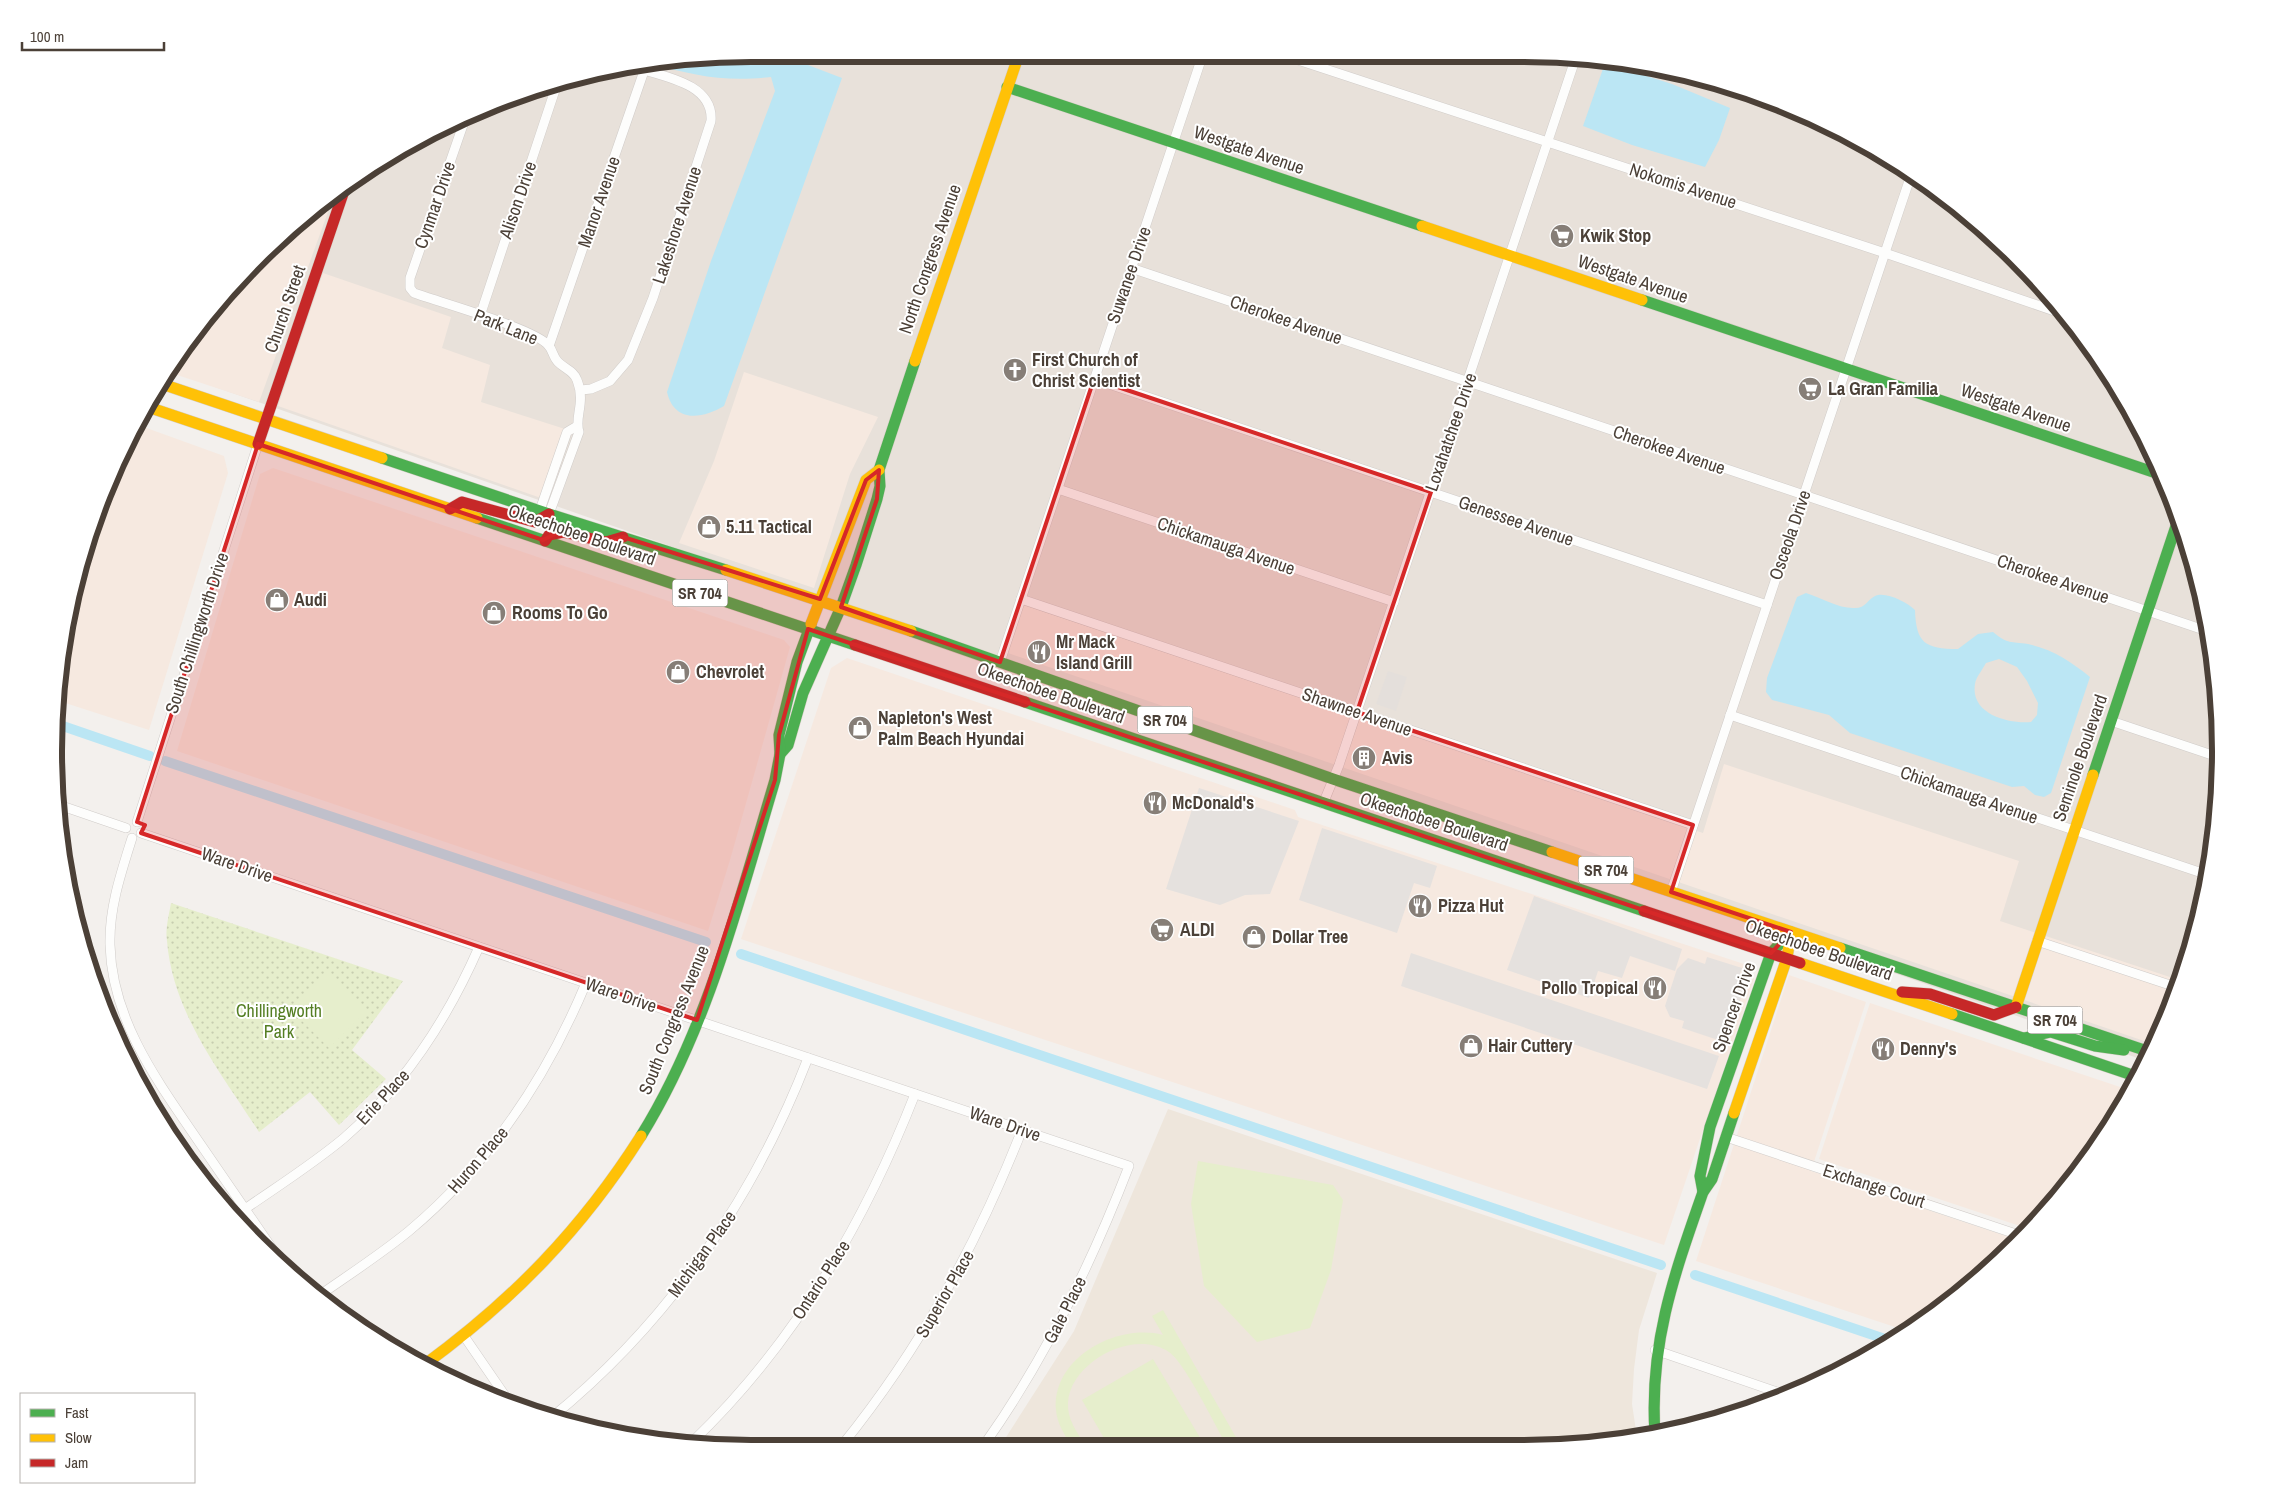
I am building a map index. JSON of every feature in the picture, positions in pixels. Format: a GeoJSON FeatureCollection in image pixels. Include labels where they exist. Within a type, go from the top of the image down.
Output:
{"type":"FeatureCollection","features":[{"type":"Feature","properties":{"kind":"main road","name":"North Congress Avenue"},"geometry":{"type":"LineString","coordinates":[[828,635],[841,607],[877,499],[880,486],[879,470],[1015,62]]}},
{"type":"Feature","properties":{"kind":"main road","name":"Westgate Avenue"},"geometry":{"type":"LineString","coordinates":[[1007,87],[2152,472]]}},
{"type":"Feature","properties":{"kind":"main road","name":"Church Street"},"geometry":{"type":"LineString","coordinates":[[258,444],[341,198]]}},
{"type":"Feature","properties":{"kind":"main road","name":"Okeechobee Boulevard"},"geometry":{"type":"LineString","coordinates":[[168,386],[544,512],[820,599],[1333,778],[2144,1050]]}},
{"type":"Feature","properties":{"kind":"main road","name":"Okeechobee Boulevard"},"geometry":{"type":"LineString","coordinates":[[154,409],[2131,1075]]}},
{"type":"Feature","properties":{"kind":"main road","name":"North Congress Avenue"},"geometry":{"type":"LineString","coordinates":[[808,630],[866,480],[879,470]]}},
{"type":"Feature","properties":{"kind":"main road"},"geometry":{"type":"LineString","coordinates":[[450,509],[462,502],[535,522],[541,520],[544,512]]}},
{"type":"Feature","properties":{"kind":"main road","name":"Seminole Boulevard"},"geometry":{"type":"LineString","coordinates":[[2016,1007],[2175,528]]}},
{"type":"Feature","properties":{"kind":"main road"},"geometry":{"type":"LineString","coordinates":[[545,541],[549,535],[559,532],[575,533],[605,542],[623,536]]}},
{"type":"Feature","properties":{"kind":"main road","name":"South Congress Avenue"},"geometry":{"type":"LineString","coordinates":[[430,1360],[464,1336],[524,1284],[552,1256],[608,1187],[641,1137],[665,1093],[697,1020],[728,932],[776,780],[780,754],[779,735],[797,662],[808,630]]}},
{"type":"Feature","properties":{"kind":"main road","name":"South Congress Avenue"},"geometry":{"type":"LineString","coordinates":[[780,754],[788,745],[803,693],[828,635]]}},
{"type":"Feature","properties":{"kind":"main road","name":"Spencer Drive"},"geometry":{"type":"LineString","coordinates":[[1703,1192],[1700,1176],[1710,1127],[1771,953],[1791,932]]}},
{"type":"Feature","properties":{"kind":"main road","name":"Spencer Drive"},"geometry":{"type":"LineString","coordinates":[[1655,1428],[1652,1393],[1655,1350],[1668,1293],[1703,1192],[1712,1179],[1787,958],[1791,932]]}},
{"type":"Feature","properties":{"kind":"main road"},"geometry":{"type":"LineString","coordinates":[[1881,990],[1930,994],[1994,1015],[2016,1007]]}},
{"type":"Feature","properties":{"kind":"main road"},"geometry":{"type":"LineString","coordinates":[[2024,1038],[2051,1032],[2095,1046],[2143,1051]]}},
{"type":"Feature","properties":{"kind":"main road"},"geometry":{"type":"LineString","coordinates":[[1735,1055],[1742,1066],[1745,1082]]}},
{"type":"Feature","properties":{"kind":"street","name":"Suwanee Drive"},"geometry":{"type":"LineString","coordinates":[[1000,662],[1200,62]]}},
{"type":"Feature","properties":{"kind":"street","name":"Nokomis Avenue"},"geometry":{"type":"LineString","coordinates":[[1304,62],[1885,252],[2053,310]]}},
{"type":"Feature","properties":{"kind":"street","name":"Loxahatchee Drive"},"geometry":{"type":"LineString","coordinates":[[1323,804],[1357,712],[1574,64]]}},
{"type":"Feature","properties":{"kind":"street","name":"Manor Avenue"},"geometry":{"type":"LineString","coordinates":[[549,346],[644,71]]}},
{"type":"Feature","properties":{"kind":"street","name":"Lakeshore Avenue"},"geometry":{"type":"LineString","coordinates":[[581,390],[591,389],[610,381],[620,372],[628,360],[652,298],[711,121],[708,100],[698,90],[644,71]]}},
{"type":"Feature","properties":{"kind":"street","name":"Alison Drive"},"geometry":{"type":"LineString","coordinates":[[480,316],[554,92]]}},
{"type":"Feature","properties":{"kind":"street","name":"Cynmar Drive"},"geometry":{"type":"LineString","coordinates":[[410,288],[410,278],[462,127]]}},
{"type":"Feature","properties":{"kind":"street","name":"Osceola Drive"},"geometry":{"type":"LineString","coordinates":[[1671,892],[1909,181]]}},
{"type":"Feature","properties":{"kind":"street","name":"Cherokee Avenue"},"geometry":{"type":"LineString","coordinates":[[1131,268],[2201,629]]}},
{"type":"Feature","properties":{"kind":"street","name":"Park Lane"},"geometry":{"type":"LineString","coordinates":[[410,288],[414,293],[525,331],[549,346],[559,363],[574,374],[581,390]]}},
{"type":"Feature","properties":{"kind":"street","name":"Genessee Avenue"},"geometry":{"type":"LineString","coordinates":[[1094,379],[1767,605]]}},
{"type":"Feature","properties":{"kind":"street"},"geometry":{"type":"LineString","coordinates":[[544,512],[579,432],[577,426],[582,404],[581,390]]}},
{"type":"Feature","properties":{"kind":"street","name":"South Chillingworth Drive"},"geometry":{"type":"LineString","coordinates":[[136,822],[258,444]]}},
{"type":"Feature","properties":{"kind":"street","name":"Chickamauga Avenue"},"geometry":{"type":"LineString","coordinates":[[1058,489],[1394,602]]}},
{"type":"Feature","properties":{"kind":"street","name":"Shawnee Avenue"},"geometry":{"type":"LineString","coordinates":[[1020,600],[1693,825]]}},
{"type":"Feature","properties":{"kind":"street","name":"Chickamauga Avenue"},"geometry":{"type":"LineString","coordinates":[[1730,715],[2201,873]]}},
{"type":"Feature","properties":{"kind":"street"},"geometry":{"type":"LineString","coordinates":[[2111,721],[2212,755]]}},
{"type":"Feature","properties":{"kind":"street"},"geometry":{"type":"LineString","coordinates":[[65,807],[126,828]]}},
{"type":"Feature","properties":{"kind":"street"},"geometry":{"type":"LineString","coordinates":[[136,822],[141,826],[141,833],[139,837],[132,838],[126,834],[126,828],[130,823],[136,822]]}},
{"type":"Feature","properties":{"kind":"street","name":"Ware Drive"},"geometry":{"type":"LineString","coordinates":[[141,833],[1129,1166]]}},
{"type":"Feature","properties":{"kind":"street"},"geometry":{"type":"LineString","coordinates":[[132,838],[118,880],[110,929],[112,970],[122,1011],[144,1057],[269,1243]]}},
{"type":"Feature","properties":{"kind":"street"},"geometry":{"type":"LineString","coordinates":[[2038,940],[2171,985]]}},
{"type":"Feature","properties":{"kind":"street","name":"Erie Place"},"geometry":{"type":"LineString","coordinates":[[245,1209],[318,1158],[356,1127],[390,1092],[422,1052],[447,1012],[479,947]]}},
{"type":"Feature","properties":{"kind":"street","name":"Huron Place"},"geometry":{"type":"LineString","coordinates":[[324,1292],[409,1230],[443,1200],[486,1154],[508,1125],[548,1064],[586,983]]}},
{"type":"Feature","properties":{"kind":"street","name":"Michigan Place"},"geometry":{"type":"LineString","coordinates":[[558,1412],[597,1378],[627,1348],[656,1317],[702,1258],[744,1195],[764,1157],[808,1058]]}},
{"type":"Feature","properties":{"kind":"street","name":"Ontario Place"},"geometry":{"type":"LineString","coordinates":[[696,1438],[760,1369],[814,1295],[869,1200],[900,1134],[915,1094]]}},
{"type":"Feature","properties":{"kind":"street","name":"Superior Place"},"geometry":{"type":"LineString","coordinates":[[846,1440],[887,1388],[940,1307],[984,1221],[1022,1130]]}},
{"type":"Feature","properties":{"kind":"street","name":"Exchange Court"},"geometry":{"type":"LineString","coordinates":[[1726,1137],[2016,1234]]}},
{"type":"Feature","properties":{"kind":"street","name":"Gale Place"},"geometry":{"type":"LineString","coordinates":[[987,1440],[1025,1384],[1068,1306],[1097,1245],[1129,1166]]}},
{"type":"Feature","properties":{"kind":"street"},"geometry":{"type":"LineString","coordinates":[[464,1336],[505,1394]]}},
{"type":"Feature","properties":{"kind":"street"},"geometry":{"type":"LineString","coordinates":[[1655,1350],[1777,1392]]}},
{"type":"Feature","properties":{"kind":"highlighted area"},"geometry":{"type":"Polygon","coordinates":[[[1094,379],[1431,492],[1357,712],[1693,825],[1671,892],[1791,932],[1771,953],[808,629],[779,735],[775,780],[697,1020],[141,833],[145,825],[137,822],[258,444],[543,540],[559,532],[605,542],[623,537],[820,599],[866,480],[879,470],[877,499],[841,607],[1000,662],[1094,379]]]}},
{"type":"Feature","properties":{"kind":"shaded area"},"geometry":{"type":"Polygon","coordinates":[[[752,62],[1524,62],[1613,68],[1702,86],[1745,99],[1787,115],[1868,155],[1943,205],[1978,233],[2042,297],[2070,332],[2120,407],[2160,488],[2176,530],[2189,573],[2207,662],[2211,706],[2211,797],[2207,841],[2189,930],[2176,973],[2160,1015],[2140,1059],[176,373],[205,332],[233,297],[264,264],[297,233],[332,205],[407,155],[488,115],[530,99],[573,86],[662,68],[752,62]]]}},
{"type":"Feature","properties":{"kind":"shaded area"},"geometry":{"type":"Polygon","coordinates":[[[330,207],[259,402],[176,374],[205,332],[233,297],[297,233],[330,207]]]}},
{"type":"Feature","properties":{"kind":"shaded area"},"geometry":{"type":"Polygon","coordinates":[[[323,273],[451,317],[442,348],[490,365],[481,402],[565,429],[541,498],[278,406],[323,273]]]}},
{"type":"Feature","properties":{"kind":"shaded area"},"geometry":{"type":"Polygon","coordinates":[[[744,372],[878,417],[850,474],[814,588],[679,543],[714,461],[744,372]]]}},
{"type":"Feature","properties":{"kind":"shaded area"},"geometry":{"type":"Polygon","coordinates":[[[144,427],[224,456],[228,473],[149,730],[64,703],[68,662],[86,573],[99,530],[115,488],[144,427]]]}},
{"type":"Feature","properties":{"kind":"shaded area"},"geometry":{"type":"Polygon","coordinates":[[[273,468],[784,640],[790,647],[708,931],[177,751],[260,474],[273,468]]]}},
{"type":"Feature","properties":{"kind":"shaded area"},"geometry":{"type":"Polygon","coordinates":[[[1023,605],[1703,833],[1724,764],[2019,861],[2000,921],[2174,978],[2147,1042],[1008,653],[1023,605]]]}},
{"type":"Feature","properties":{"kind":"shaded area"},"geometry":{"type":"Polygon","coordinates":[[[847,658],[1295,810],[1298,817],[1747,965],[1754,979],[1664,1245],[741,939],[831,668],[847,658]]]}},
{"type":"Feature","properties":{"kind":"shaded area"},"geometry":{"type":"Polygon","coordinates":[[[1388,671],[1407,677],[1396,711],[1376,704],[1388,671]]]}},
{"type":"Feature","properties":{"kind":"shaded area"},"geometry":{"type":"Polygon","coordinates":[[[1199,788],[1299,821],[1270,894],[1245,895],[1220,905],[1166,889],[1199,788]]]}},
{"type":"Feature","properties":{"kind":"shaded area"},"geometry":{"type":"Polygon","coordinates":[[[1322,828],[1437,866],[1430,888],[1414,883],[1397,933],[1299,900],[1322,828]]]}},
{"type":"Feature","properties":{"kind":"shaded area"},"geometry":{"type":"Polygon","coordinates":[[[1534,896],[1682,949],[1675,971],[1630,956],[1622,978],[1598,971],[1589,998],[1507,970],[1534,896]]]}},
{"type":"Feature","properties":{"kind":"shaded area"},"geometry":{"type":"Polygon","coordinates":[[[1411,953],[1719,1056],[1707,1089],[1401,986],[1411,953]]]}},
{"type":"Feature","properties":{"kind":"shaded area"},"geometry":{"type":"Polygon","coordinates":[[[1707,957],[1742,968],[1739,976],[1747,979],[1729,1034],[1721,1031],[1718,1040],[1682,1028],[1684,1021],[1670,1017],[1665,1006],[1677,969],[1688,958],[1705,964],[1707,957]]]}},
{"type":"Feature","properties":{"kind":"shaded area"},"geometry":{"type":"Polygon","coordinates":[[[1789,975],[1866,1002],[1811,1171],[2012,1238],[1978,1270],[1943,1298],[1899,1328],[1696,1261],[1789,975]]]}},
{"type":"Feature","properties":{"kind":"shaded area"},"geometry":{"type":"Polygon","coordinates":[[[1870,1003],[2124,1088],[2096,1134],[2070,1171],[2022,1227],[1819,1159],[1870,1003]]]}},
{"type":"Feature","properties":{"kind":"shaded area"},"geometry":{"type":"Polygon","coordinates":[[[1168,1109],[1657,1273],[1639,1330],[1632,1404],[1636,1431],[1613,1435],[1569,1439],[1524,1440],[1004,1440],[1074,1331],[1168,1109]]]}},
{"type":"Feature","properties":{"kind":"green space","name":"Chillingworth Park"},"geometry":{"type":"Polygon","coordinates":[[[171,903],[403,981],[352,1050],[386,1079],[339,1125],[310,1092],[259,1132],[201,1042],[179,993],[171,968],[167,936],[171,903]]]}},
{"type":"Feature","properties":{"kind":"green space"},"geometry":{"type":"Polygon","coordinates":[[[328,973],[367,1011],[329,1048],[291,1010],[328,973]]]}},
{"type":"Feature","properties":{"kind":"green space"},"geometry":{"type":"Polygon","coordinates":[[[1198,1161],[1333,1185],[1343,1200],[1331,1270],[1310,1328],[1257,1342],[1204,1286],[1191,1204],[1198,1161]]]}},
{"type":"Feature","properties":{"kind":"green space"},"geometry":{"type":"Polygon","coordinates":[[[1163,1310],[1238,1440],[1224,1440],[1176,1358],[1169,1352],[1155,1346],[1139,1344],[1122,1347],[1106,1353],[1080,1374],[1071,1388],[1068,1409],[1073,1425],[1082,1440],[1068,1440],[1059,1424],[1056,1410],[1058,1391],[1065,1374],[1076,1360],[1091,1348],[1108,1339],[1127,1334],[1163,1335],[1152,1316],[1163,1310]]]}},
{"type":"Feature","properties":{"kind":"green space"},"geometry":{"type":"Polygon","coordinates":[[[1153,1359],[1201,1440],[1105,1440],[1082,1400],[1153,1359]]]}},
{"type":"Feature","properties":{"kind":"water"},"geometry":{"type":"Polygon","coordinates":[[[794,62],[808,65],[842,78],[724,406],[707,414],[690,416],[676,409],[667,392],[711,261],[775,91],[771,77],[724,78],[667,68],[706,64],[794,62]]]}},
{"type":"Feature","properties":{"kind":"water"},"geometry":{"type":"Polygon","coordinates":[[[1604,67],[1631,71],[1672,84],[1730,108],[1719,140],[1705,167],[1632,145],[1583,126],[1604,67]]]}},
{"type":"Feature","properties":{"kind":"water"},"geometry":{"type":"Polygon","coordinates":[[[1806,593],[1837,605],[1859,608],[1875,596],[1890,596],[1915,610],[1920,637],[1930,645],[1938,648],[1958,649],[1978,634],[1993,632],[2006,641],[2037,646],[2069,661],[2083,671],[2090,677],[2051,793],[2044,797],[2035,795],[2024,786],[2012,787],[1850,733],[1829,715],[1772,700],[1766,692],[1767,678],[1797,597],[1806,593]],[[1999,659],[1986,663],[1976,681],[1975,694],[1978,703],[1992,715],[2012,721],[2031,722],[2037,715],[2038,703],[2027,681],[2017,667],[1999,659]]]}},
{"type":"Feature","properties":{"kind":"waterway"},"geometry":{"type":"LineString","coordinates":[[63,726],[150,756]]}},
{"type":"Feature","properties":{"kind":"waterway"},"geometry":{"type":"LineString","coordinates":[[165,761],[706,942]]}},
{"type":"Feature","properties":{"kind":"waterway"},"geometry":{"type":"LineString","coordinates":[[741,954],[1661,1265]]}},
{"type":"Feature","properties":{"kind":"waterway"},"geometry":{"type":"LineString","coordinates":[[1695,1275],[1883,1338]]}},
{"type":"Feature","properties":{"kind":"traffic: fast"},"geometry":{"type":"LineString","coordinates":[[1007,87],[1422,226]]}},
{"type":"Feature","properties":{"kind":"traffic: fast"},"geometry":{"type":"LineString","coordinates":[[1642,300],[2152,472]]}},
{"type":"Feature","properties":{"kind":"traffic: fast"},"geometry":{"type":"LineString","coordinates":[[780,754],[788,745],[803,693],[841,607],[856,565],[877,499],[880,486],[879,470],[915,361]]}},
{"type":"Feature","properties":{"kind":"traffic: fast"},"geometry":{"type":"LineString","coordinates":[[382,458],[549,514],[726,570]]}},
{"type":"Feature","properties":{"kind":"traffic: fast"},"geometry":{"type":"LineString","coordinates":[[477,518],[855,645]]}},
{"type":"Feature","properties":{"kind":"traffic: fast"},"geometry":{"type":"LineString","coordinates":[[2093,775],[2175,528]]}},
{"type":"Feature","properties":{"kind":"traffic: fast"},"geometry":{"type":"LineString","coordinates":[[641,1136],[665,1095],[685,1052],[720,962],[775,780],[780,754],[779,735],[797,662],[811,624]]}},
{"type":"Feature","properties":{"kind":"traffic: fast"},"geometry":{"type":"LineString","coordinates":[[911,631],[1333,779],[1552,852]]}},
{"type":"Feature","properties":{"kind":"traffic: fast"},"geometry":{"type":"LineString","coordinates":[[1025,702],[1644,911]]}},
{"type":"Feature","properties":{"kind":"traffic: fast"},"geometry":{"type":"LineString","coordinates":[[1703,1192],[1700,1176],[1710,1127],[1771,953],[1791,932]]}},
{"type":"Feature","properties":{"kind":"traffic: fast"},"geometry":{"type":"LineString","coordinates":[[1840,948],[2144,1050]]}},
{"type":"Feature","properties":{"kind":"traffic: fast"},"geometry":{"type":"LineString","coordinates":[[1952,1014],[2131,1075]]}},
{"type":"Feature","properties":{"kind":"traffic: fast"},"geometry":{"type":"LineString","coordinates":[[2024,1038],[2051,1032],[2095,1046],[2124,1050]]}},
{"type":"Feature","properties":{"kind":"traffic: fast"},"geometry":{"type":"LineString","coordinates":[[1655,1428],[1656,1370],[1660,1340],[1673,1281],[1703,1192],[1712,1179],[1734,1113]]}},
{"type":"Feature","properties":{"kind":"traffic: slow"},"geometry":{"type":"LineString","coordinates":[[915,361],[1016,62]]}},
{"type":"Feature","properties":{"kind":"traffic: slow"},"geometry":{"type":"LineString","coordinates":[[1422,226],[1642,300]]}},
{"type":"Feature","properties":{"kind":"traffic: slow"},"geometry":{"type":"LineString","coordinates":[[168,386],[382,458]]}},
{"type":"Feature","properties":{"kind":"traffic: slow"},"geometry":{"type":"LineString","coordinates":[[154,409],[477,518]]}},
{"type":"Feature","properties":{"kind":"traffic: slow"},"geometry":{"type":"LineString","coordinates":[[811,624],[866,480],[879,470]]}},
{"type":"Feature","properties":{"kind":"traffic: slow"},"geometry":{"type":"LineString","coordinates":[[726,570],[911,631]]}},
{"type":"Feature","properties":{"kind":"traffic: slow"},"geometry":{"type":"LineString","coordinates":[[2016,1007],[2093,775]]}},
{"type":"Feature","properties":{"kind":"traffic: slow"},"geometry":{"type":"LineString","coordinates":[[1552,852],[1840,948]]}},
{"type":"Feature","properties":{"kind":"traffic: slow"},"geometry":{"type":"LineString","coordinates":[[1734,1113],[1787,958],[1791,932]]}},
{"type":"Feature","properties":{"kind":"traffic: slow"},"geometry":{"type":"LineString","coordinates":[[1800,963],[1952,1014]]}},
{"type":"Feature","properties":{"kind":"traffic: slow"},"geometry":{"type":"LineString","coordinates":[[430,1360],[487,1315],[544,1261],[595,1202],[641,1136]]}},
{"type":"Feature","properties":{"kind":"traffic: jam"},"geometry":{"type":"LineString","coordinates":[[258,444],[341,198]]}},
{"type":"Feature","properties":{"kind":"traffic: jam"},"geometry":{"type":"LineString","coordinates":[[450,509],[462,502],[535,522],[549,514]]}},
{"type":"Feature","properties":{"kind":"traffic: jam"},"geometry":{"type":"LineString","coordinates":[[545,541],[549,535],[563,532],[606,542],[623,537]]}},
{"type":"Feature","properties":{"kind":"traffic: jam"},"geometry":{"type":"LineString","coordinates":[[855,645],[1025,702]]}},
{"type":"Feature","properties":{"kind":"traffic: jam"},"geometry":{"type":"LineString","coordinates":[[1644,911],[1800,963]]}},
{"type":"Feature","properties":{"kind":"traffic: jam"},"geometry":{"type":"LineString","coordinates":[[1902,992],[1930,994],[1994,1015],[2016,1007]]}},
{"type":"Feature","properties":{"kind":"place","name":"Kwik Stop"},"geometry":{"type":"Point","coordinates":[1562,236]}},
{"type":"Feature","properties":{"kind":"place","name":"First Church of Christ Scientist"},"geometry":{"type":"Point","coordinates":[1015,370]}},
{"type":"Feature","properties":{"kind":"place","name":"La Gran Familia"},"geometry":{"type":"Point","coordinates":[1810,389]}},
{"type":"Feature","properties":{"kind":"place","name":"5.11 Tactical"},"geometry":{"type":"Point","coordinates":[709,527]}},
{"type":"Feature","properties":{"kind":"place","name":"Audi"},"geometry":{"type":"Point","coordinates":[277,600]}},
{"type":"Feature","properties":{"kind":"place","name":"Rooms To Go"},"geometry":{"type":"Point","coordinates":[494,613]}},
{"type":"Feature","properties":{"kind":"place","name":"Mr Mack Island Grill"},"geometry":{"type":"Point","coordinates":[1039,652]}},
{"type":"Feature","properties":{"kind":"place","name":"Chevrolet"},"geometry":{"type":"Point","coordinates":[678,672]}},
{"type":"Feature","properties":{"kind":"place","name":"Napleton's West Palm Beach Hyundai"},"geometry":{"type":"Point","coordinates":[860,728]}},
{"type":"Feature","properties":{"kind":"place","name":"Avis"},"geometry":{"type":"Point","coordinates":[1364,758]}},
{"type":"Feature","properties":{"kind":"place","name":"McDonald's"},"geometry":{"type":"Point","coordinates":[1155,803]}},
{"type":"Feature","properties":{"kind":"place","name":"Pizza Hut"},"geometry":{"type":"Point","coordinates":[1420,906]}},
{"type":"Feature","properties":{"kind":"place","name":"ALDI"},"geometry":{"type":"Point","coordinates":[1162,930]}},
{"type":"Feature","properties":{"kind":"place","name":"Dollar Tree"},"geometry":{"type":"Point","coordinates":[1254,937]}},
{"type":"Feature","properties":{"kind":"place","name":"Pollo Tropical"},"geometry":{"type":"Point","coordinates":[1655,988]}},
{"type":"Feature","properties":{"kind":"place","name":"Hair Cuttery"},"geometry":{"type":"Point","coordinates":[1471,1046]}},
{"type":"Feature","properties":{"kind":"place","name":"Denny's"},"geometry":{"type":"Point","coordinates":[1883,1049]}}]}
